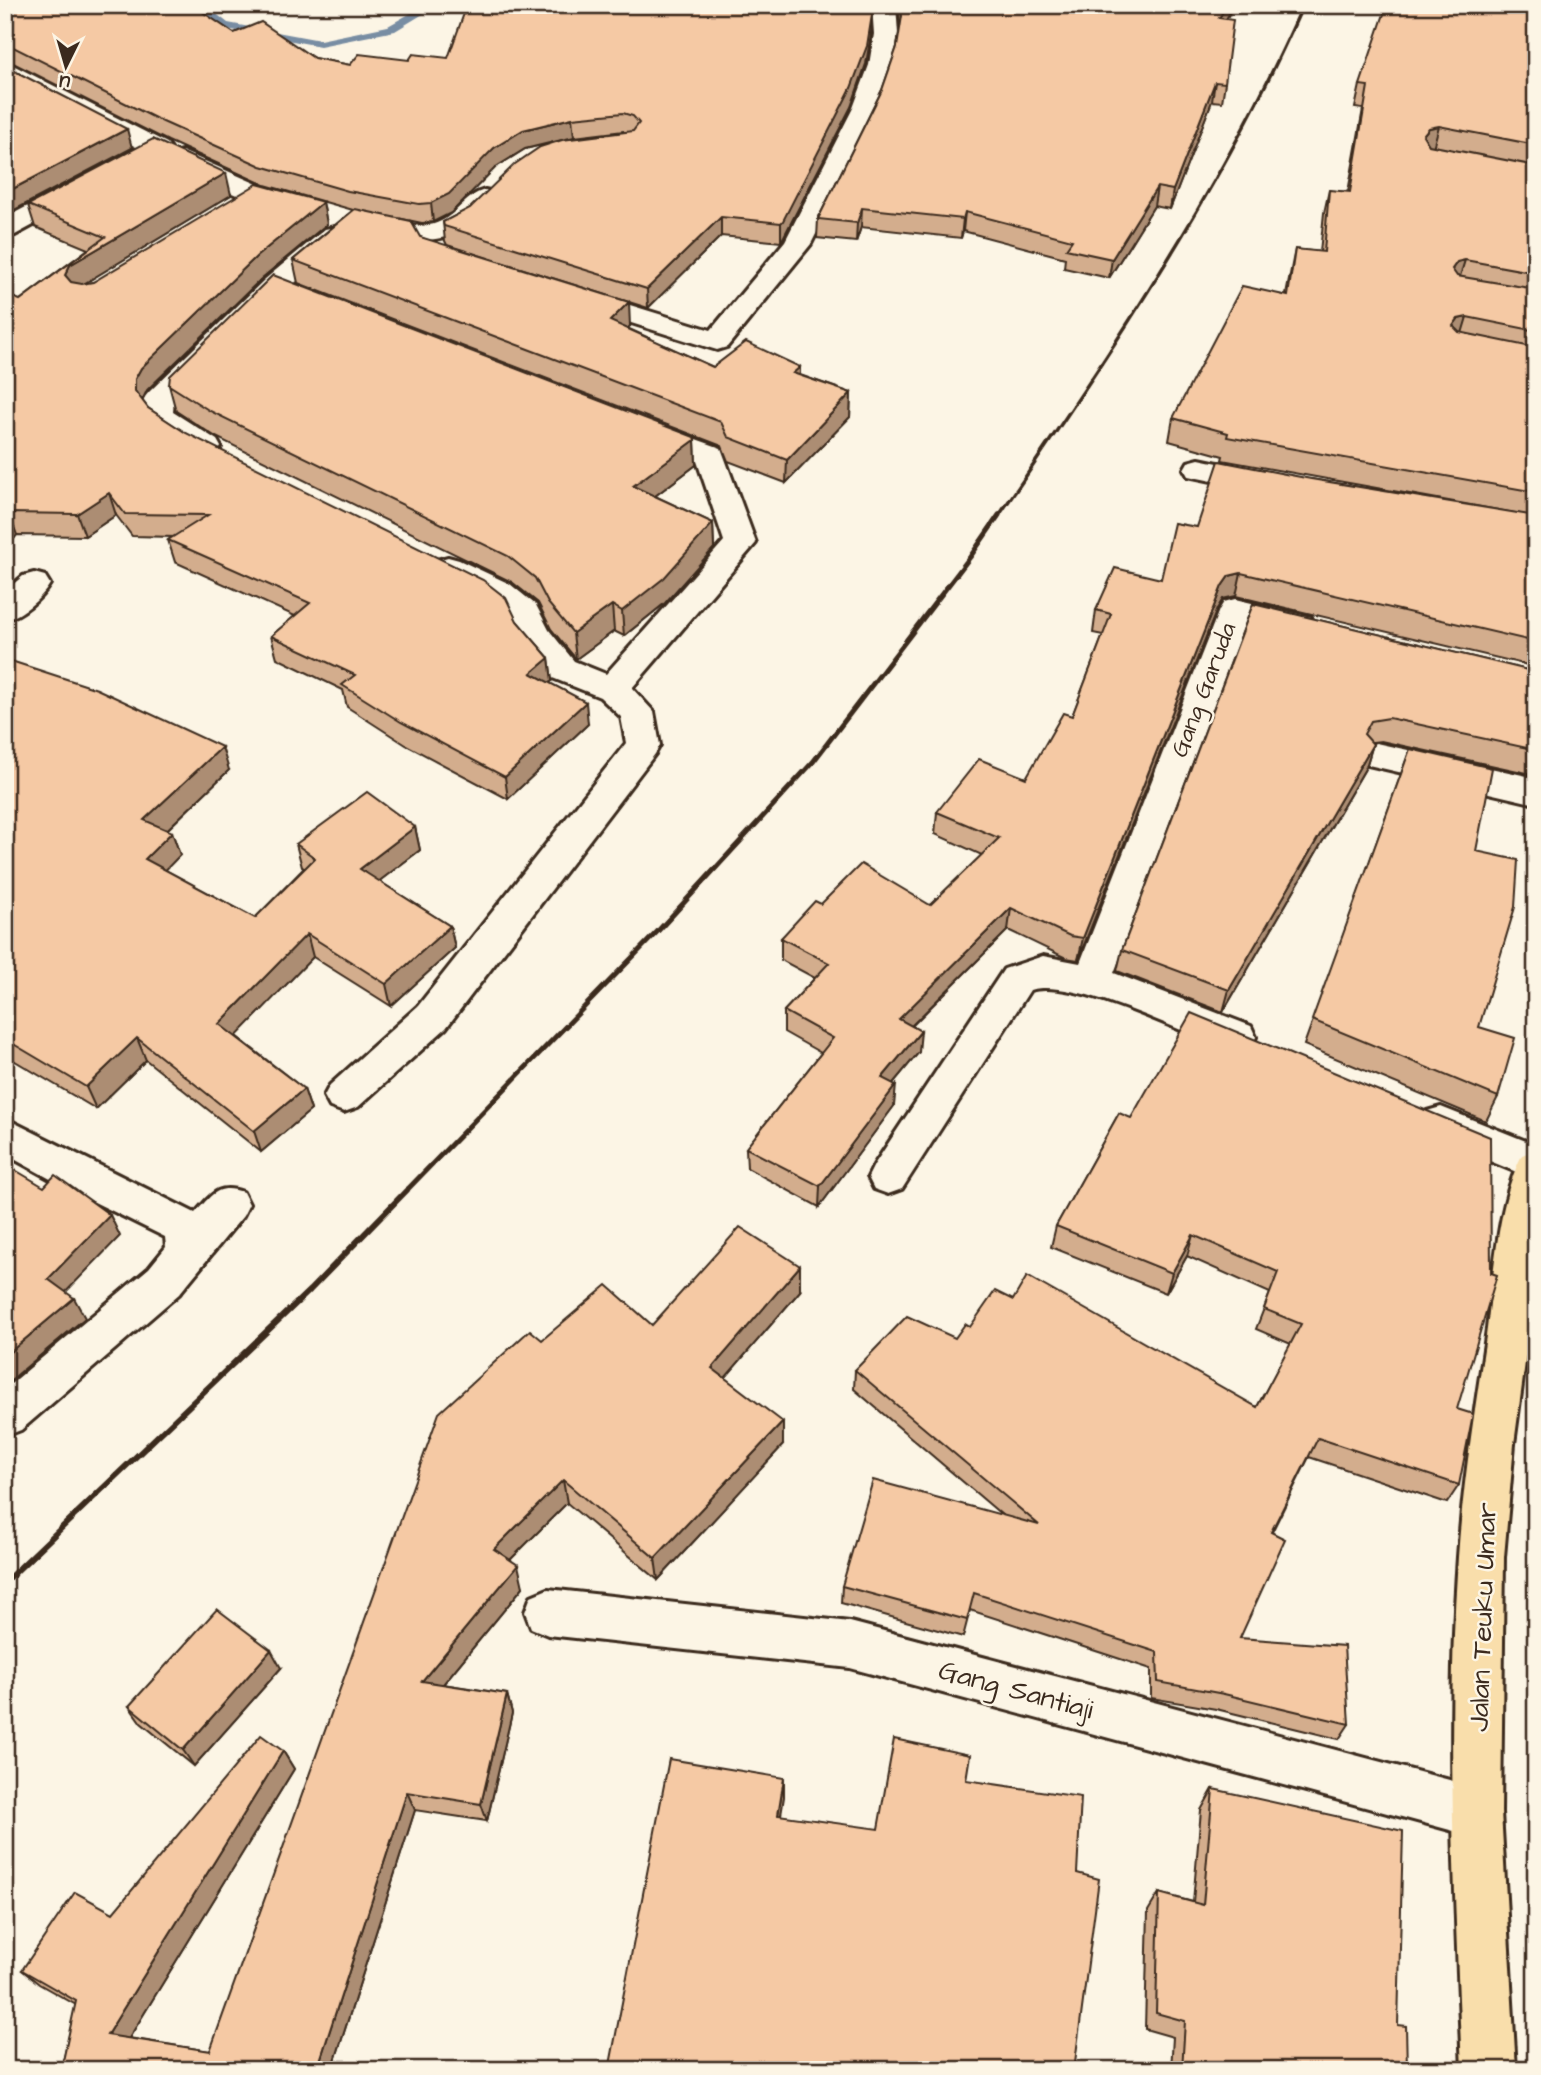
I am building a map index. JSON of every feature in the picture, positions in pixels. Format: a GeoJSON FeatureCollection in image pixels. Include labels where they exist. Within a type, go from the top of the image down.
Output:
{"type":"FeatureCollection","features":[{"type":"Feature","properties":{"kind":"highway","name":"Jalan Teuku Umar"},"geometry":{"type":"LineString","coordinates":[[1489,2070],[1476,1812],[1481,1557],[1492,1444],[1524,1215],[1536,1165]]}},
{"type":"Feature","properties":{"kind":"street"},"geometry":{"type":"LineString","coordinates":[[550,288],[718,341],[797,244],[866,108],[881,65],[886,34],[884,5]]}},
{"type":"Feature","properties":{"kind":"street"},"geometry":{"type":"LineString","coordinates":[[5,68],[158,148],[246,201],[333,215],[398,232],[427,235],[446,230],[470,215],[498,185]]}},
{"type":"Feature","properties":{"kind":"street"},"geometry":{"type":"LineString","coordinates":[[5,229],[158,148]]}},
{"type":"Feature","properties":{"kind":"street"},"geometry":{"type":"LineString","coordinates":[[229,458],[171,426],[158,414],[159,398],[286,291],[333,215]]}},
{"type":"Feature","properties":{"kind":"street"},"geometry":{"type":"LineString","coordinates":[[427,235],[430,248],[447,256]]}},
{"type":"Feature","properties":{"kind":"street"},"geometry":{"type":"LineString","coordinates":[[612,689],[740,542],[710,455],[620,420]]}},
{"type":"Feature","properties":{"kind":"street"},"geometry":{"type":"LineString","coordinates":[[1199,468],[1292,488]]}},
{"type":"Feature","properties":{"kind":"street"},"geometry":{"type":"LineString","coordinates":[[344,1096],[432,1017],[643,745],[637,712],[612,689],[562,669],[534,634],[525,613],[499,592],[426,555]]}},
{"type":"Feature","properties":{"kind":"street"},"geometry":{"type":"LineString","coordinates":[[5,609],[34,584]]}},
{"type":"Feature","properties":{"kind":"street","name":"Gang Garuda"},"geometry":{"type":"LineString","coordinates":[[1092,980],[1235,610],[1326,632]]}},
{"type":"Feature","properties":{"kind":"street"},"geometry":{"type":"LineString","coordinates":[[1377,755],[1536,791]]}},
{"type":"Feature","properties":{"kind":"street"},"geometry":{"type":"LineString","coordinates":[[888,1177],[1017,979],[1043,971],[1092,980],[1268,1049]]}},
{"type":"Feature","properties":{"kind":"street"},"geometry":{"type":"LineString","coordinates":[[1408,1109],[1536,1165]]}},
{"type":"Feature","properties":{"kind":"street"},"geometry":{"type":"LineString","coordinates":[[5,1134],[88,1180],[184,1227],[175,1266]]}},
{"type":"Feature","properties":{"kind":"street"},"geometry":{"type":"LineString","coordinates":[[5,1416],[175,1266],[229,1205]]}},
{"type":"Feature","properties":{"kind":"street","name":"Gang Santiaji"},"geometry":{"type":"LineString","coordinates":[[548,1612],[850,1645],[1476,1812]]}},
{"type":"Feature","properties":{"kind":"building"},"geometry":{"type":"Polygon","coordinates":[[[5,5],[192,5],[234,33],[261,22],[314,58],[350,65],[359,54],[409,60],[413,54],[448,58],[467,5],[872,5],[872,15],[867,46],[851,88],[783,221],[781,223],[721,217],[647,289],[444,226],[443,222],[470,208],[515,164],[540,147],[562,140],[633,131],[639,123],[633,116],[623,113],[572,118],[523,130],[494,148],[449,194],[431,203],[419,204],[348,191],[261,166],[163,122],[5,43],[5,5]]]}},
{"type":"Feature","properties":{"kind":"building"},"geometry":{"type":"Polygon","coordinates":[[[901,5],[1227,5],[1219,18],[1233,20],[1225,83],[1215,82],[1173,190],[1157,187],[1112,259],[1066,249],[1072,240],[965,212],[963,219],[862,208],[857,223],[818,219],[882,90],[897,47],[901,5]]]}},
{"type":"Feature","properties":{"kind":"building"},"geometry":{"type":"Polygon","coordinates":[[[1387,5],[1536,5],[1536,145],[1439,126],[1429,128],[1423,135],[1429,145],[1536,166],[1536,273],[1465,260],[1457,262],[1452,269],[1457,276],[1536,289],[1536,331],[1467,317],[1458,319],[1453,326],[1459,332],[1536,348],[1536,492],[1227,437],[1228,433],[1173,418],[1242,286],[1288,296],[1295,249],[1324,252],[1329,190],[1350,192],[1368,86],[1360,85],[1387,5]]]}},
{"type":"Feature","properties":{"kind":"building"},"geometry":{"type":"Polygon","coordinates":[[[5,66],[127,129],[5,193],[5,66]]]}},
{"type":"Feature","properties":{"kind":"building"},"geometry":{"type":"Polygon","coordinates":[[[153,139],[226,173],[70,265],[65,275],[71,282],[93,282],[257,184],[323,202],[257,256],[141,368],[135,379],[135,391],[148,408],[186,433],[483,580],[506,598],[517,621],[549,658],[531,673],[586,702],[505,777],[401,722],[342,685],[355,675],[271,636],[310,603],[168,540],[208,515],[125,514],[109,493],[77,514],[9,513],[5,517],[5,294],[20,300],[105,237],[28,205],[153,139]]]}},
{"type":"Feature","properties":{"kind":"building"},"geometry":{"type":"Polygon","coordinates":[[[355,209],[411,221],[420,237],[629,302],[610,321],[713,367],[746,342],[800,367],[793,373],[851,393],[787,460],[728,437],[721,422],[293,260],[355,209]]]}},
{"type":"Feature","properties":{"kind":"building"},"geometry":{"type":"Polygon","coordinates":[[[273,275],[694,437],[695,440],[633,486],[713,523],[664,578],[622,611],[612,605],[573,633],[548,603],[535,578],[508,556],[210,411],[169,385],[170,376],[273,275]]]}},
{"type":"Feature","properties":{"kind":"building"},"geometry":{"type":"Polygon","coordinates":[[[1219,461],[1536,516],[1536,642],[1241,573],[1229,576],[1222,586],[1083,938],[1070,936],[1011,908],[899,1019],[921,1031],[882,1078],[896,1085],[820,1186],[746,1148],[833,1038],[784,1011],[829,963],[781,938],[815,901],[821,904],[861,864],[930,905],[999,838],[937,812],[979,759],[1026,778],[1063,713],[1072,716],[1111,614],[1096,610],[1115,568],[1161,579],[1174,523],[1197,527],[1219,461]]]}},
{"type":"Feature","properties":{"kind":"building"},"geometry":{"type":"Polygon","coordinates":[[[1253,604],[1536,672],[1536,750],[1389,718],[1371,721],[1364,734],[1373,744],[1229,990],[1122,950],[1253,604]]]}},
{"type":"Feature","properties":{"kind":"building"},"geometry":{"type":"Polygon","coordinates":[[[5,659],[97,689],[222,747],[144,820],[172,832],[145,859],[255,918],[315,858],[296,844],[367,792],[415,827],[360,869],[450,926],[386,984],[307,934],[219,1024],[304,1089],[254,1131],[137,1038],[86,1087],[5,1039],[5,659]]]}},
{"type":"Feature","properties":{"kind":"building"},"geometry":{"type":"Polygon","coordinates":[[[1410,749],[1492,768],[1476,851],[1518,860],[1515,907],[1479,1027],[1515,1038],[1498,1097],[1312,1020],[1410,749]]]}},
{"type":"Feature","properties":{"kind":"building"},"geometry":{"type":"Polygon","coordinates":[[[1191,1013],[1490,1137],[1491,1273],[1497,1275],[1457,1409],[1473,1414],[1459,1485],[1318,1438],[1271,1532],[1285,1539],[1240,1638],[1344,1646],[1349,1724],[1224,1694],[1158,1682],[1157,1652],[974,1593],[967,1620],[842,1586],[873,1480],[1039,1525],[855,1370],[907,1316],[955,1338],[965,1324],[970,1327],[995,1291],[1013,1300],[1027,1276],[1257,1407],[1301,1324],[1264,1309],[1278,1272],[1193,1235],[1172,1273],[1056,1226],[1119,1113],[1131,1118],[1191,1013]]]}},
{"type":"Feature","properties":{"kind":"building"},"geometry":{"type":"Polygon","coordinates":[[[5,1164],[44,1187],[55,1175],[110,1215],[48,1279],[74,1298],[5,1356],[5,1164]]]}},
{"type":"Feature","properties":{"kind":"building"},"geometry":{"type":"Polygon","coordinates":[[[740,1227],[800,1266],[712,1368],[783,1422],[655,1558],[563,1480],[494,1549],[518,1565],[422,1681],[507,1694],[481,1804],[407,1792],[317,2070],[61,2070],[76,2001],[22,1970],[75,1892],[113,1913],[261,1735],[283,1751],[107,2035],[210,2051],[439,1413],[530,1330],[542,1340],[607,1285],[652,1325],[740,1227]]]}},
{"type":"Feature","properties":{"kind":"building"},"geometry":{"type":"Polygon","coordinates":[[[217,1609],[271,1650],[183,1750],[129,1706],[217,1609]]]}},
{"type":"Feature","properties":{"kind":"building"},"geometry":{"type":"Polygon","coordinates":[[[894,1739],[970,1755],[966,1780],[1081,1797],[1077,1873],[1099,1879],[1074,2070],[609,2070],[669,1759],[784,1778],[778,1815],[878,1829],[894,1739]]]}},
{"type":"Feature","properties":{"kind":"building"},"geometry":{"type":"Polygon","coordinates":[[[1213,1789],[1403,1831],[1398,2025],[1406,2026],[1407,2070],[1182,2070],[1185,2021],[1156,2013],[1159,1893],[1203,1905],[1213,1789]]]}},
{"type":"Feature","properties":{"kind":"waterway"},"geometry":{"type":"LineString","coordinates":[[198,5],[225,26],[320,43],[391,29],[433,5]]}},
{"type":"Feature","properties":{"kind":"railway"},"geometry":{"type":"LineString","coordinates":[[998,517],[1123,331],[1201,204],[1272,73],[1303,5]]}},
{"type":"Feature","properties":{"kind":"railway"},"geometry":{"type":"LineString","coordinates":[[405,1192],[657,932],[813,762],[999,515]]}},
{"type":"Feature","properties":{"kind":"railway"},"geometry":{"type":"LineString","coordinates":[[5,1582],[310,1290],[407,1190]]}}]}
